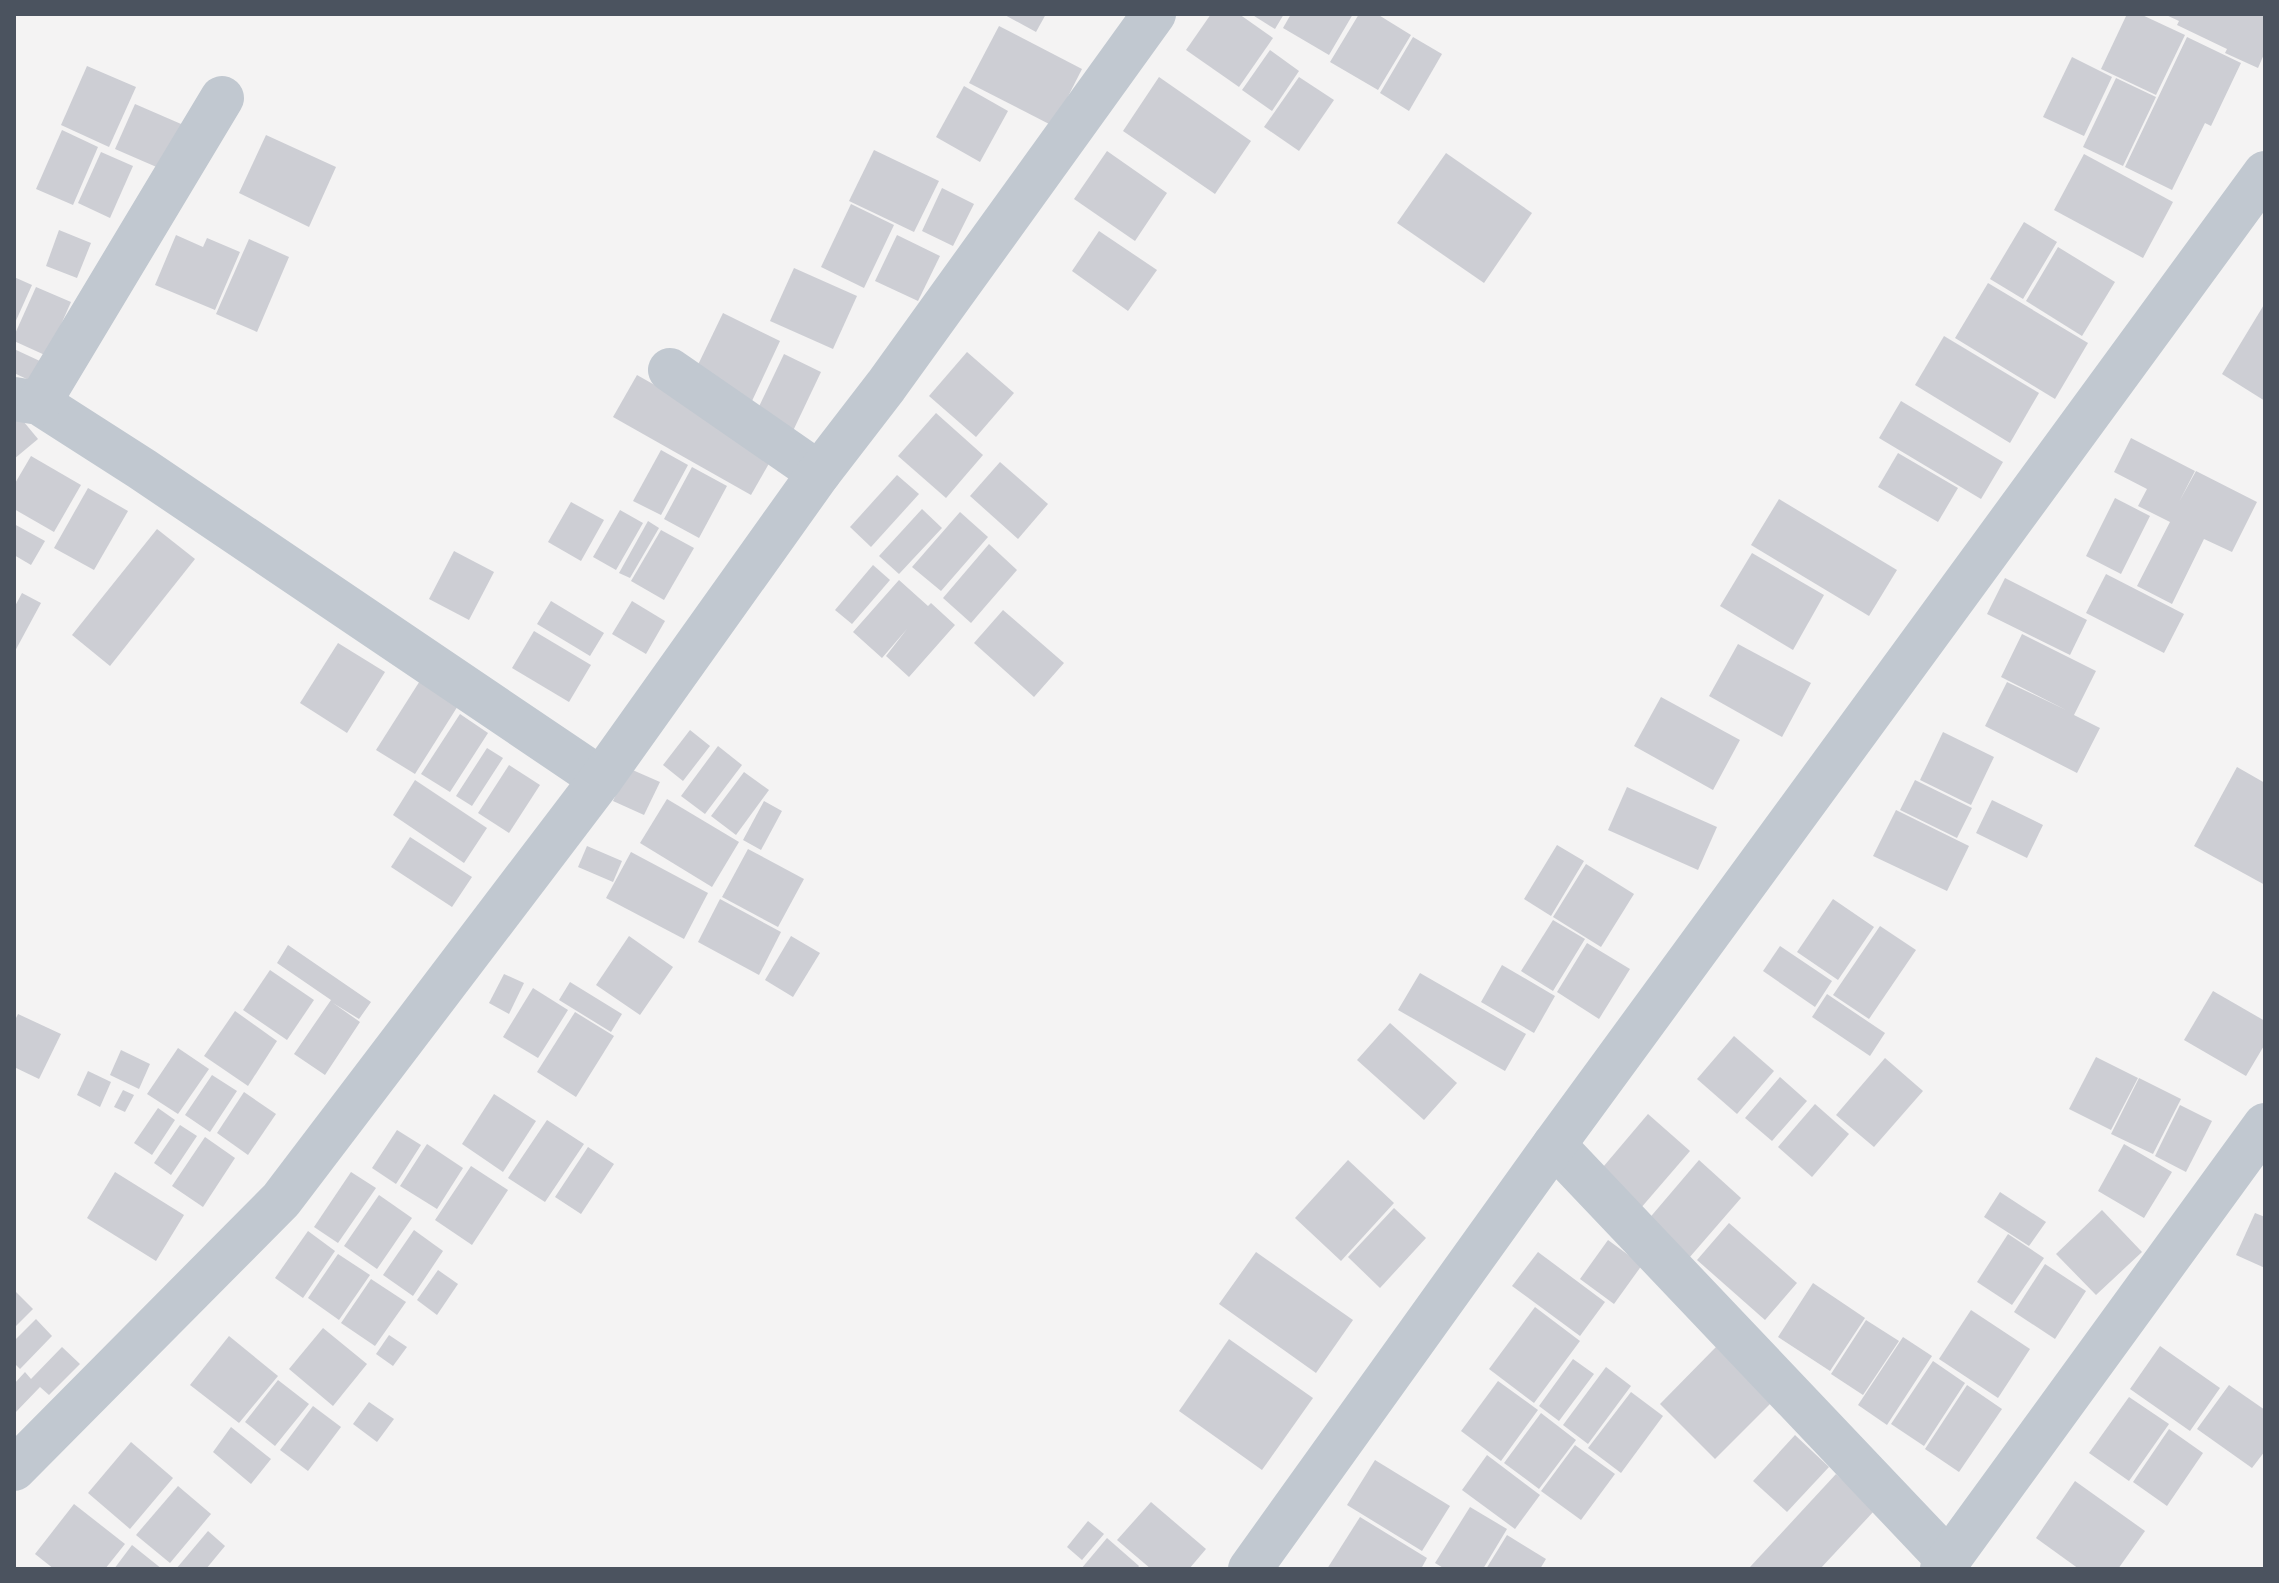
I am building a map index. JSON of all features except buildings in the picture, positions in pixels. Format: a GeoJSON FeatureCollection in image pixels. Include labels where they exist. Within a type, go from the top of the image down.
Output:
{"type":"FeatureCollection","features":[{"type":"Feature","properties":{"kind":"street"},"geometry":{"type":"LineString","coordinates":[[14,1469],[281,1200],[601,779],[819,473],[886,386],[1154,14]]}},
{"type":"Feature","properties":{"kind":"street"},"geometry":{"type":"LineString","coordinates":[[222,98],[27,401],[142,469],[601,779]]}},
{"type":"Feature","properties":{"kind":"street"},"geometry":{"type":"LineString","coordinates":[[1250,1569],[1554,1145],[2265,173]]}},
{"type":"Feature","properties":{"kind":"street"},"geometry":{"type":"LineString","coordinates":[[670,370],[819,473]]}},
{"type":"Feature","properties":{"kind":"street"},"geometry":{"type":"LineString","coordinates":[[1554,1145],[1946,1565],[2265,1125]]}}]}
